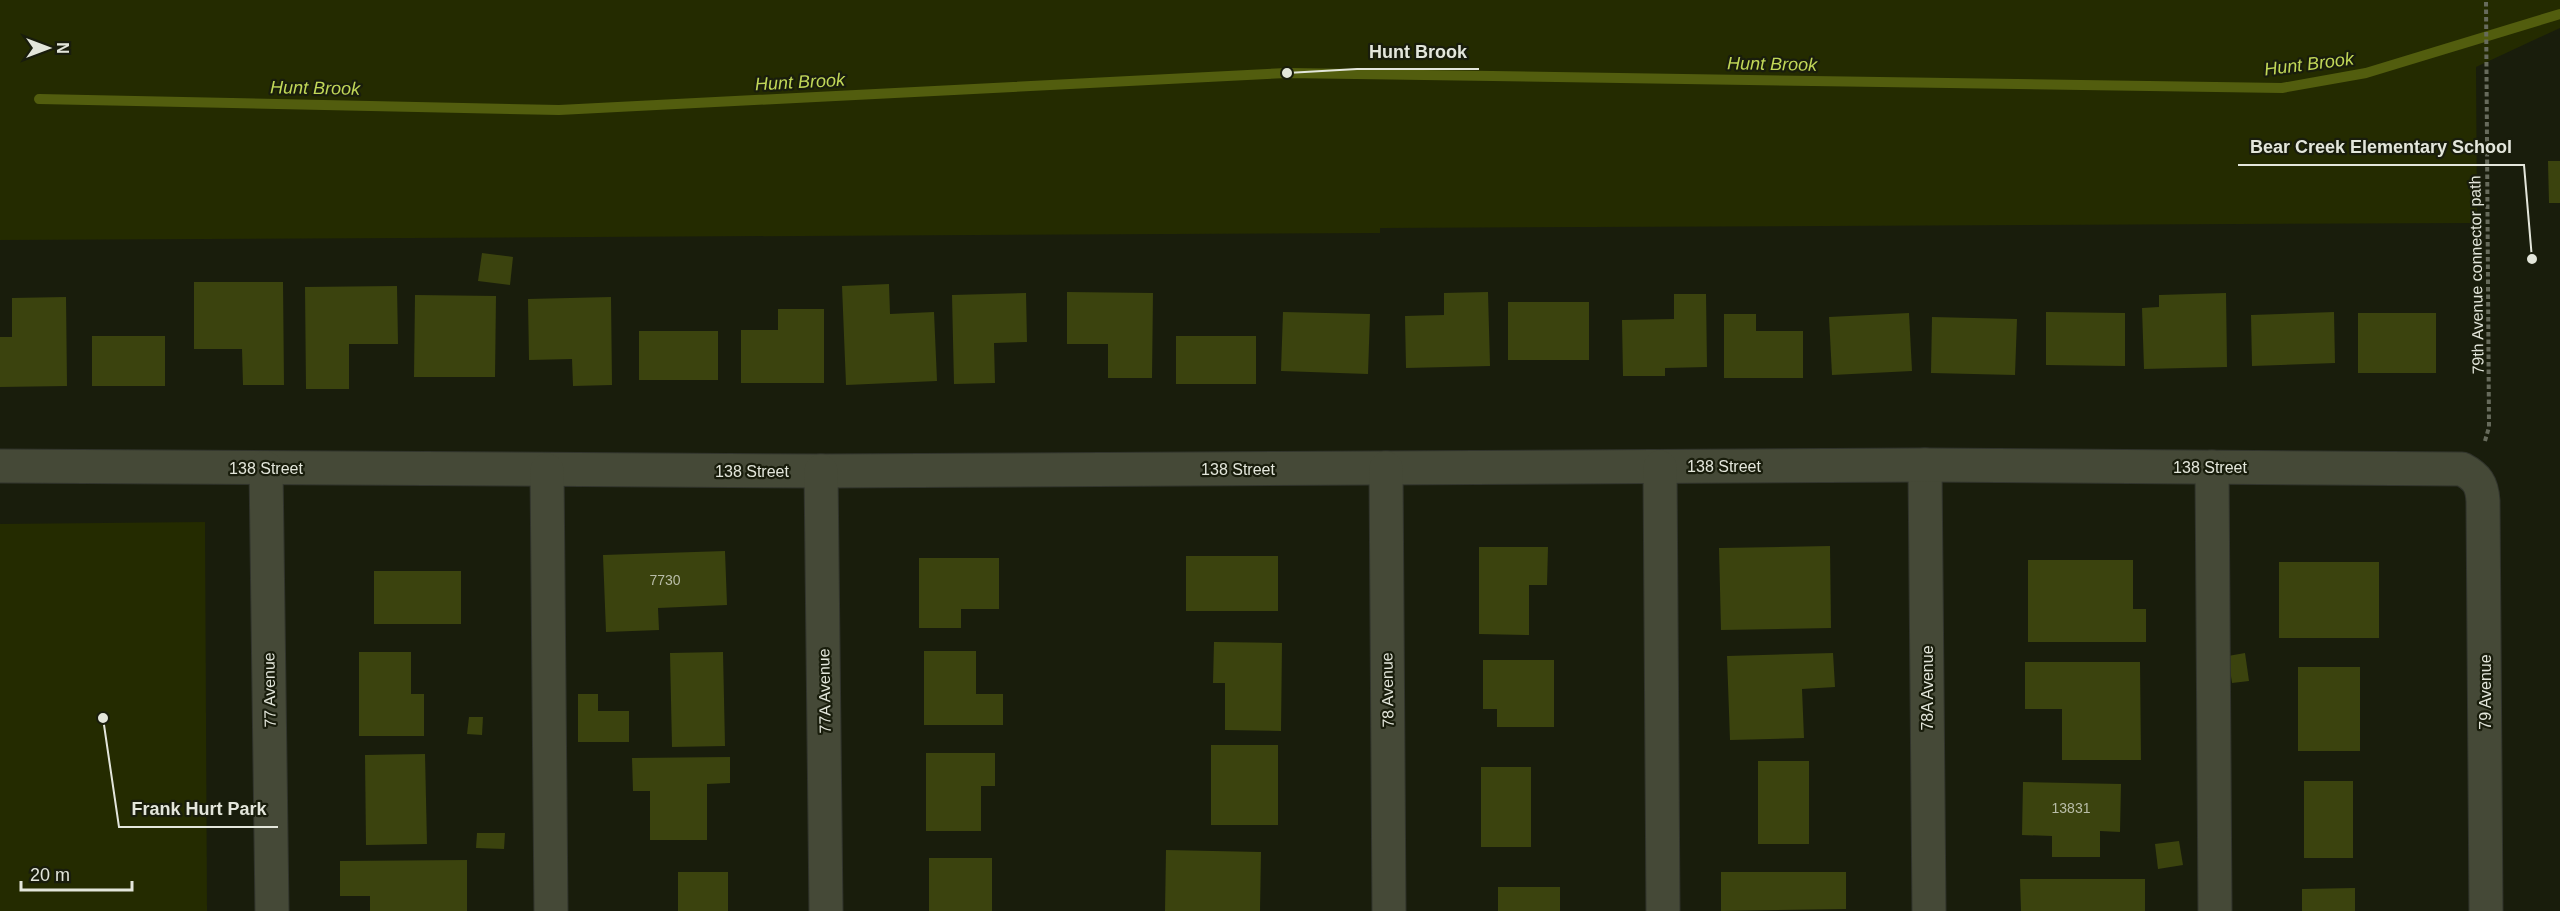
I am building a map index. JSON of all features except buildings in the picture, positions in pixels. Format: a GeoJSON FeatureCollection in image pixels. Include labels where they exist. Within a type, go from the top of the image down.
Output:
{"type":"FeatureCollection","features":[{"type":"Feature","properties":{"kind":"street","name":"138 Street"},"geometry":{"type":"LineString","coordinates":[[0,466],[821,471],[1925,465],[2212,466],[2445,468],[2463,469],[2475,476]]}},
{"type":"Feature","properties":{"kind":"street","name":"78A Avenue"},"geometry":{"type":"LineString","coordinates":[[1925,465],[1929,911]]}},
{"type":"Feature","properties":{"kind":"street"},"geometry":{"type":"LineString","coordinates":[[1660,466],[1662,911]]}},
{"type":"Feature","properties":{"kind":"street"},"geometry":{"type":"LineString","coordinates":[[2212,466],[2215,911]]}},
{"type":"Feature","properties":{"kind":"street","name":"77 Avenue"},"geometry":{"type":"LineString","coordinates":[[266,468],[272,911]]}},
{"type":"Feature","properties":{"kind":"street","name":"78 Avenue"},"geometry":{"type":"LineString","coordinates":[[1386,468],[1389,911]]}},
{"type":"Feature","properties":{"kind":"street"},"geometry":{"type":"LineString","coordinates":[[547,470],[550,911]]}},
{"type":"Feature","properties":{"kind":"street","name":"77A Avenue"},"geometry":{"type":"LineString","coordinates":[[821,471],[826,911]]}},
{"type":"Feature","properties":{"kind":"street","name":"79 Avenue"},"geometry":{"type":"LineString","coordinates":[[2475,476],[2482,488],[2483,501],[2486,911]]}},
{"type":"Feature","properties":{"kind":"path","name":"79th Avenue connector path"},"geometry":{"type":"LineString","coordinates":[[2475,476],[2489,427],[2486,0]]}},
{"type":"Feature","properties":{"kind":"green space"},"geometry":{"type":"Polygon","coordinates":[[[0,0],[2560,0],[2560,28],[2476,67],[2477,223],[1380,228],[1380,233],[0,240],[0,0]]]}},
{"type":"Feature","properties":{"kind":"green space"},"geometry":{"type":"Polygon","coordinates":[[[205,522],[207,911],[0,911],[0,524],[205,522]]]}},
{"type":"Feature","properties":{"kind":"waterway","name":"Hunt Brook"},"geometry":{"type":"LineString","coordinates":[[39,99],[559,110],[1287,73],[2282,88],[2366,73],[2560,14]]}},
{"type":"Feature","properties":{"kind":"place","name":"Hunt Brook"},"geometry":{"type":"Point","coordinates":[1287,73]}},
{"type":"Feature","properties":{"kind":"place","name":"Bear Creek Elementary School"},"geometry":{"type":"Point","coordinates":[2532,259]}},
{"type":"Feature","properties":{"kind":"place","name":"Frank Hurt Park"},"geometry":{"type":"Point","coordinates":[103,718]}}]}
